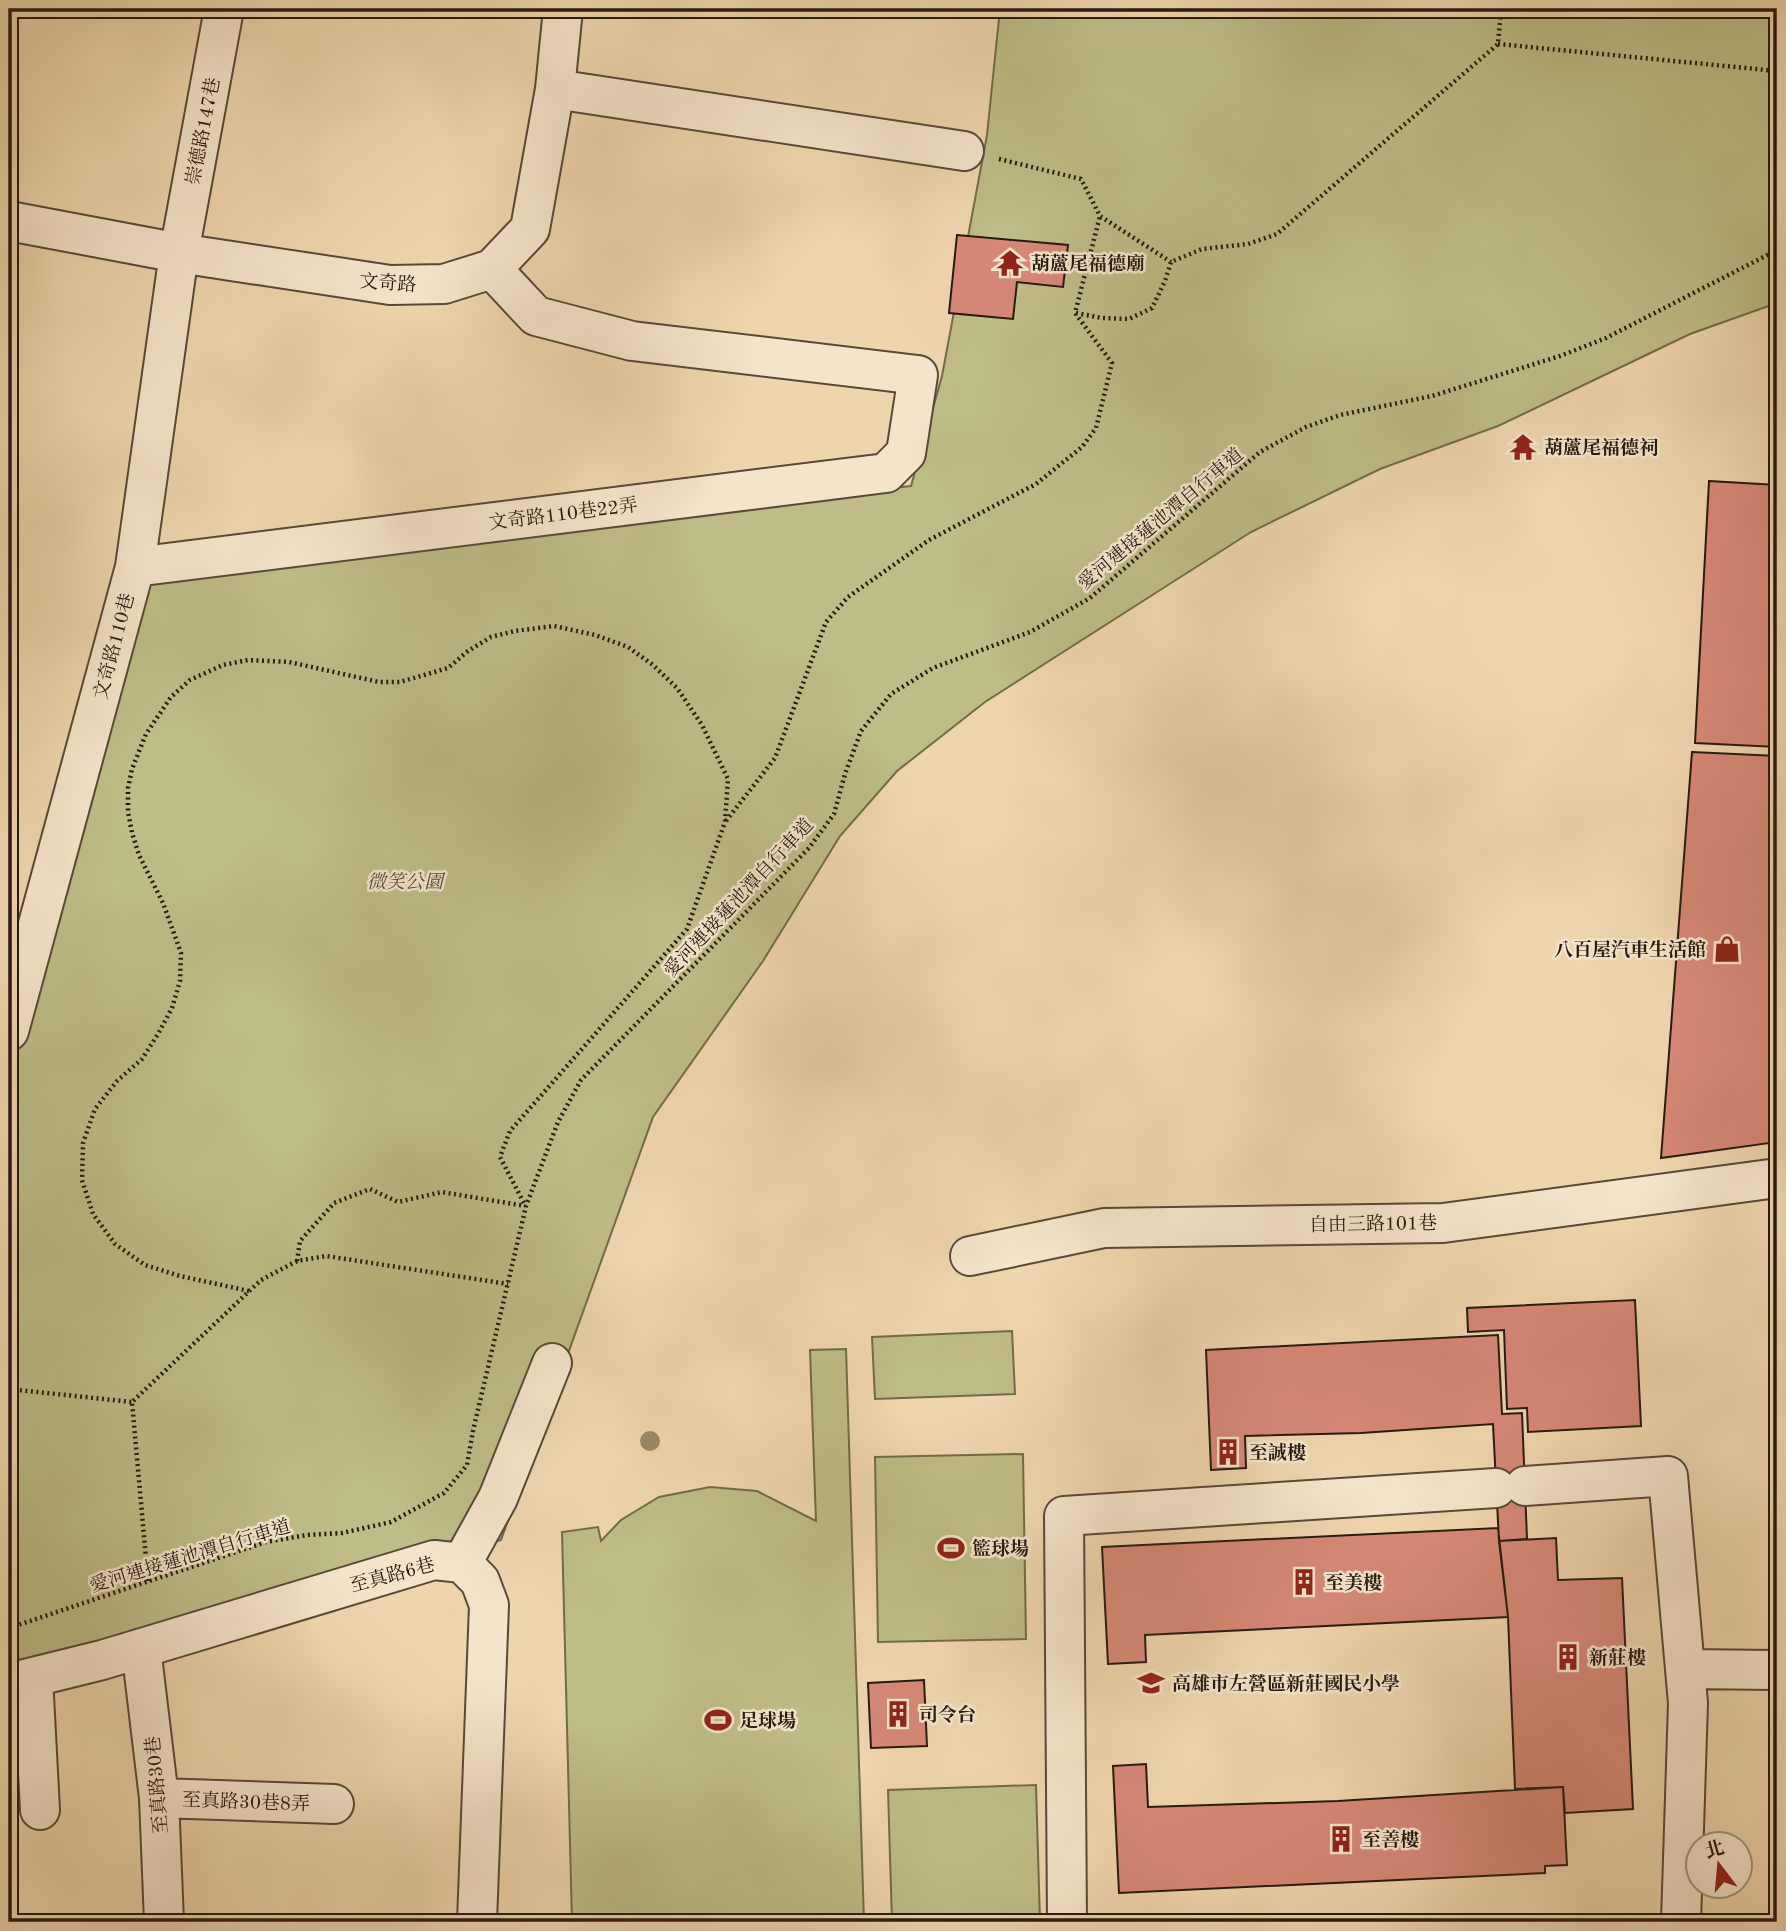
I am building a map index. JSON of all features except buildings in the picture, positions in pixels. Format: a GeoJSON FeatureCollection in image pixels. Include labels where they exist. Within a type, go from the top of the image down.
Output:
{"type":"FeatureCollection","features":[{"type":"Feature","properties":{"kind":"street","name":"崇德路147巷"},"geometry":{"type":"LineString","coordinates":[[179,253],[224,9]]}},
{"type":"Feature","properties":{"kind":"street","name":"文奇路"},"geometry":{"type":"LineString","coordinates":[[9,222],[179,253],[390,285],[443,284],[492,269],[530,229],[555,89],[563,9]]}},
{"type":"Feature","properties":{"kind":"street"},"geometry":{"type":"LineString","coordinates":[[555,89],[964,151]]}},
{"type":"Feature","properties":{"kind":"street","name":"文奇路110巷"},"geometry":{"type":"LineString","coordinates":[[9,1031],[135,566],[179,253]]}},
{"type":"Feature","properties":{"kind":"street","name":"文奇路110巷22弄"},"geometry":{"type":"LineString","coordinates":[[135,566],[886,473],[906,453],[918,375],[632,341],[536,316],[492,269]]}},
{"type":"Feature","properties":{"kind":"street","name":"自由三路101巷"},"geometry":{"type":"LineString","coordinates":[[970,1256],[1104,1228],[1443,1223],[1777,1178]]}},
{"type":"Feature","properties":{"kind":"street"},"geometry":{"type":"LineString","coordinates":[[462,1563],[498,1498],[552,1363]]}},
{"type":"Feature","properties":{"kind":"street"},"geometry":{"type":"LineString","coordinates":[[1067,1922],[1064,1516],[1668,1476],[1688,1703],[1681,1922]]}},
{"type":"Feature","properties":{"kind":"street","name":"至真路6巷"},"geometry":{"type":"LineString","coordinates":[[21,1680],[141,1648],[434,1560],[462,1563],[480,1581],[489,1605],[477,1922]]}},
{"type":"Feature","properties":{"kind":"street","name":"至真路30巷"},"geometry":{"type":"LineString","coordinates":[[141,1648],[159,1797],[164,1922]]}},
{"type":"Feature","properties":{"kind":"street"},"geometry":{"type":"LineString","coordinates":[[1685,1669],[1777,1670]]}},
{"type":"Feature","properties":{"kind":"street"},"geometry":{"type":"LineString","coordinates":[[21,1680],[40,1810]]}},
{"type":"Feature","properties":{"kind":"street","name":"至真路30巷8弄"},"geometry":{"type":"LineString","coordinates":[[159,1797],[334,1804]]}},
{"type":"Feature","properties":{"kind":"path"},"geometry":{"type":"LineString","coordinates":[[1075,313],[1129,319],[1152,308],[1171,262],[1202,249],[1248,244],[1277,234],[1498,44],[1501,9]]}},
{"type":"Feature","properties":{"kind":"path"},"geometry":{"type":"LineString","coordinates":[[1777,9],[1777,18]]}},
{"type":"Feature","properties":{"kind":"path"},"geometry":{"type":"LineString","coordinates":[[1498,44],[1777,71]]}},
{"type":"Feature","properties":{"kind":"path"},"geometry":{"type":"LineString","coordinates":[[964,151],[1081,179],[1100,216],[1171,262]]}},
{"type":"Feature","properties":{"kind":"path"},"geometry":{"type":"LineString","coordinates":[[1075,313],[1100,216]]}},
{"type":"Feature","properties":{"kind":"path","name":"愛河連接蓮池潭自行車道"},"geometry":{"type":"LineString","coordinates":[[9,1628],[266,1542],[307,1535],[342,1533],[391,1522],[444,1493],[467,1465],[526,1206],[558,1122],[581,1080],[809,848],[834,814],[861,730],[891,695],[933,668],[1030,632],[1090,598],[1260,452],[1306,427],[1340,415],[1432,396],[1560,356],[1606,338],[1777,250]]}},
{"type":"Feature","properties":{"kind":"path"},"geometry":{"type":"LineString","coordinates":[[725,822],[775,758],[826,622],[848,597],[929,540],[1036,484],[1082,447],[1096,428],[1112,363],[1075,313]]}},
{"type":"Feature","properties":{"kind":"path"},"geometry":{"type":"LineString","coordinates":[[249,1292],[145,1265],[115,1244],[93,1214],[82,1180],[83,1143],[95,1109],[117,1081],[142,1059],[172,1008],[180,981],[181,953],[163,903],[139,855],[128,812],[128,788],[132,769],[146,734],[171,697],[190,680],[223,666],[248,660],[289,662],[379,682],[400,682],[448,668],[491,637],[554,626],[595,635],[628,647],[653,665],[677,688],[702,725],[728,779],[725,822],[687,929],[510,1131],[500,1157],[526,1206]]}},
{"type":"Feature","properties":{"kind":"path"},"geometry":{"type":"LineString","coordinates":[[297,1261],[300,1241],[334,1203],[370,1189],[398,1202],[442,1192],[526,1206]]}},
{"type":"Feature","properties":{"kind":"path"},"geometry":{"type":"LineString","coordinates":[[9,1390],[132,1402],[261,1280],[297,1261],[326,1256],[508,1284]]}},
{"type":"Feature","properties":{"kind":"path"},"geometry":{"type":"LineString","coordinates":[[132,1402],[148,1581]]}},
{"type":"Feature","properties":{"kind":"green space","name":"微笑公園"},"geometry":{"type":"Polygon","coordinates":[[[1000,9],[1777,9],[1777,303],[1690,334],[1498,426],[1380,469],[1251,532],[985,702],[897,771],[840,836],[763,961],[653,1117],[501,1540],[141,1648],[9,1683],[9,1077],[135,567],[911,486],[942,376],[987,135],[1000,9]]]}},
{"type":"Feature","properties":{"kind":"green space"},"geometry":{"type":"Polygon","coordinates":[[[1012,1331],[1015,1394],[875,1399],[872,1337],[1012,1331]]]}},
{"type":"Feature","properties":{"kind":"green space"},"geometry":{"type":"Polygon","coordinates":[[[846,1349],[864,1922],[572,1922],[562,1532],[598,1527],[601,1541],[621,1520],[659,1497],[710,1487],[757,1491],[816,1521],[810,1350],[846,1349]]]}},
{"type":"Feature","properties":{"kind":"green space","name":"籃球場"},"geometry":{"type":"Polygon","coordinates":[[[1023,1454],[1026,1639],[878,1642],[875,1457],[1023,1454]]]}},
{"type":"Feature","properties":{"kind":"green space"},"geometry":{"type":"Polygon","coordinates":[[[1036,1785],[1040,1922],[892,1922],[888,1790],[1036,1785]]]}},
{"type":"Feature","properties":{"kind":"place","name":"葫蘆尾福德廟"},"geometry":{"type":"Point","coordinates":[1010,263]}},
{"type":"Feature","properties":{"kind":"place","name":"葫蘆尾福德祠"},"geometry":{"type":"Point","coordinates":[1523,447]}},
{"type":"Feature","properties":{"kind":"place","name":"八百屋汽車生活館"},"geometry":{"type":"Point","coordinates":[1727,949]}},
{"type":"Feature","properties":{"kind":"place","name":"至誠樓"},"geometry":{"type":"Point","coordinates":[1228,1452]}},
{"type":"Feature","properties":{"kind":"place","name":"籃球場"},"geometry":{"type":"Point","coordinates":[951,1548]}},
{"type":"Feature","properties":{"kind":"place","name":"至美樓"},"geometry":{"type":"Point","coordinates":[1304,1582]}},
{"type":"Feature","properties":{"kind":"place","name":"新莊樓"},"geometry":{"type":"Point","coordinates":[1568,1657]}},
{"type":"Feature","properties":{"kind":"place","name":"高雄市左營區新莊國民小學"},"geometry":{"type":"Point","coordinates":[1151,1683]}},
{"type":"Feature","properties":{"kind":"place","name":"司令台"},"geometry":{"type":"Point","coordinates":[898,1714]}},
{"type":"Feature","properties":{"kind":"place","name":"足球場"},"geometry":{"type":"Point","coordinates":[718,1720]}},
{"type":"Feature","properties":{"kind":"place","name":"至善樓"},"geometry":{"type":"Point","coordinates":[1341,1839]}}]}
